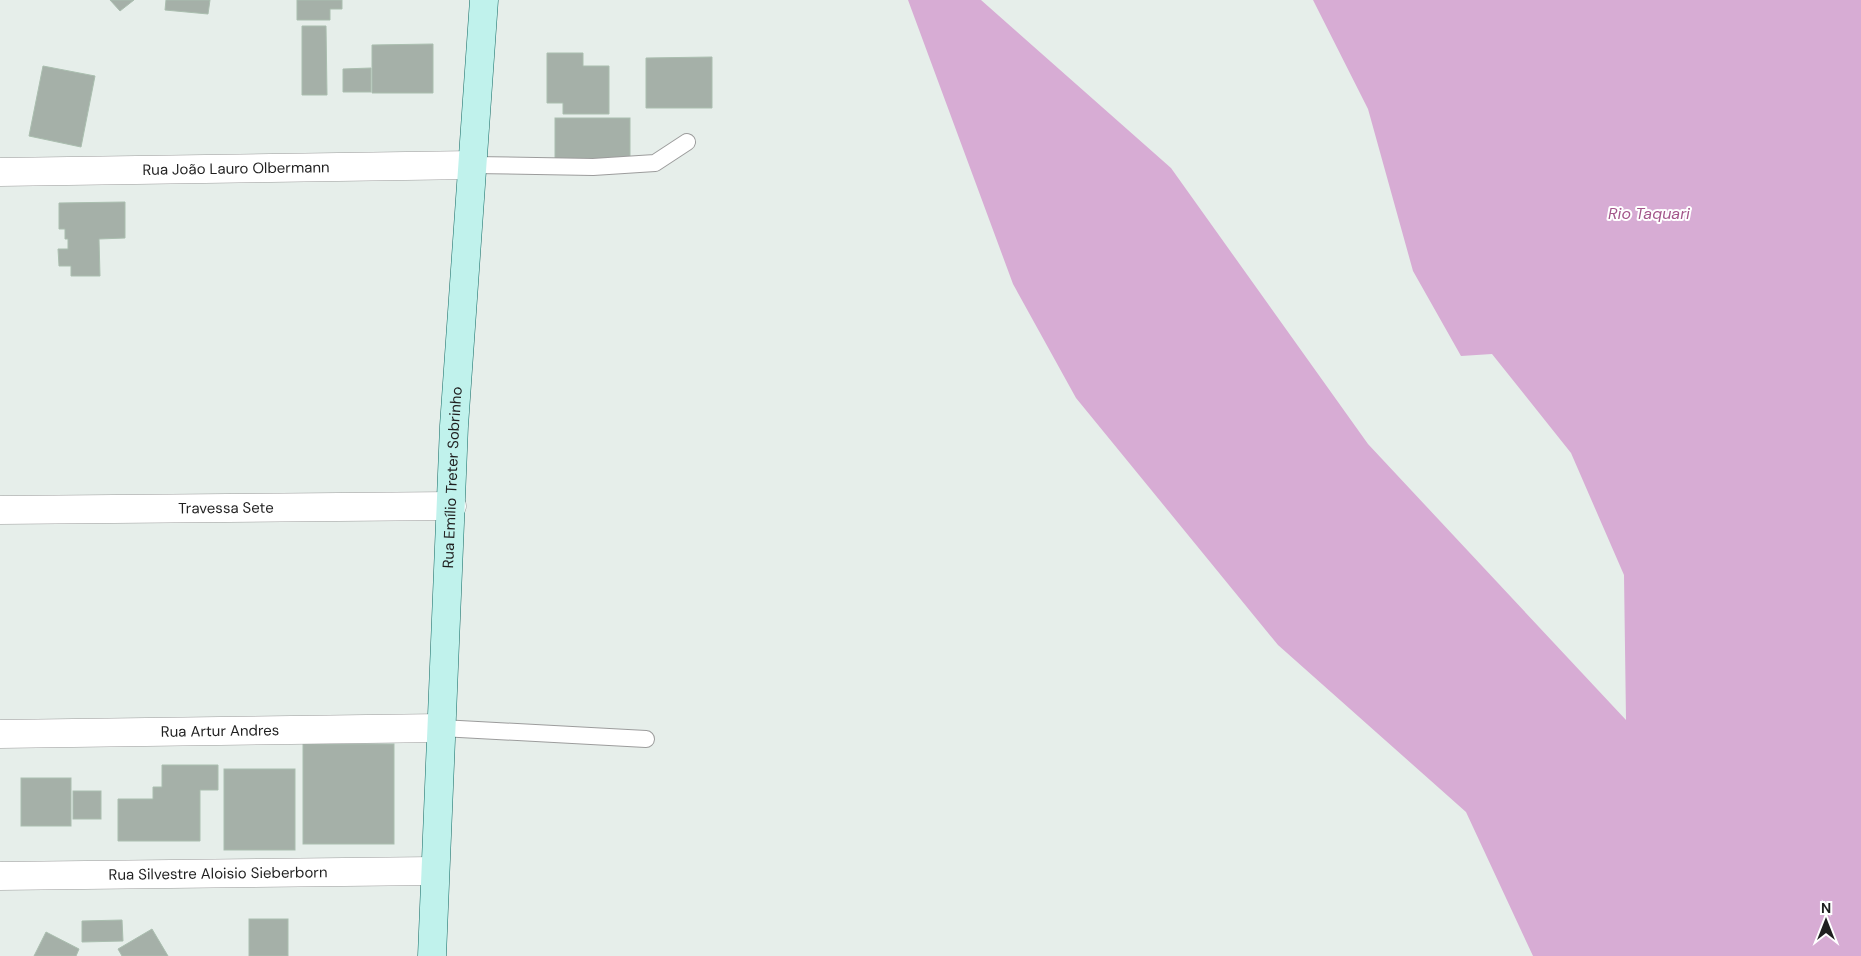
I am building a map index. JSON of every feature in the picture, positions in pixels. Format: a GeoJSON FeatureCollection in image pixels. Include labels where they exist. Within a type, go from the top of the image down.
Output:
{"type":"FeatureCollection","features":[{"type":"Feature","properties":{"kind":"main road","name":"Rua Emílio Treter Sobrinho"},"geometry":{"type":"LineString","coordinates":[[432,956],[434,871],[452,506],[454,426],[484,0]]}},
{"type":"Feature","properties":{"kind":"street","name":"Rua João Lauro Olbermann"},"geometry":{"type":"LineString","coordinates":[[0,172],[473,165]]}},
{"type":"Feature","properties":{"kind":"street","name":"Travessa Sete"},"geometry":{"type":"LineString","coordinates":[[0,510],[452,506]]}},
{"type":"Feature","properties":{"kind":"street","name":"Rua Artur Andres"},"geometry":{"type":"LineString","coordinates":[[0,734],[441,728]]}},
{"type":"Feature","properties":{"kind":"street","name":"Rua Silvestre Aloisio Sieberborn"},"geometry":{"type":"LineString","coordinates":[[0,876],[434,871]]}},
{"type":"Feature","properties":{"kind":"lane"},"geometry":{"type":"LineString","coordinates":[[473,165],[593,167],[655,163],[687,142]]}},
{"type":"Feature","properties":{"kind":"lane"},"geometry":{"type":"LineString","coordinates":[[441,728],[646,739]]}},
{"type":"Feature","properties":{"kind":"water","name":"Rio Taquari"},"geometry":{"type":"Polygon","coordinates":[[[908,0],[981,0],[1171,168],[1368,444],[1626,720],[1624,575],[1571,453],[1492,354],[1461,356],[1413,271],[1368,109],[1313,0],[1861,0],[1861,956],[1533,956],[1466,812],[1278,645],[1076,398],[1013,284],[908,0]]]}},
{"type":"Feature","properties":{"kind":"building"},"geometry":{"type":"Polygon","coordinates":[[[110,0],[134,0],[120,11],[110,0]]]}},
{"type":"Feature","properties":{"kind":"building"},"geometry":{"type":"Polygon","coordinates":[[[166,0],[210,0],[208,14],[165,10],[166,0]]]}},
{"type":"Feature","properties":{"kind":"building"},"geometry":{"type":"Polygon","coordinates":[[[297,0],[342,0],[342,9],[330,9],[330,20],[297,20],[297,0]]]}},
{"type":"Feature","properties":{"kind":"building"},"geometry":{"type":"Polygon","coordinates":[[[302,26],[326,26],[327,95],[302,95],[302,26]]]}},
{"type":"Feature","properties":{"kind":"building"},"geometry":{"type":"Polygon","coordinates":[[[433,44],[433,93],[372,93],[372,45],[433,44]]]}},
{"type":"Feature","properties":{"kind":"building"},"geometry":{"type":"Polygon","coordinates":[[[547,53],[583,53],[583,66],[609,66],[609,114],[563,114],[563,103],[547,103],[547,53]]]}},
{"type":"Feature","properties":{"kind":"building"},"geometry":{"type":"Polygon","coordinates":[[[712,57],[712,108],[646,108],[646,58],[712,57]]]}},
{"type":"Feature","properties":{"kind":"building"},"geometry":{"type":"Polygon","coordinates":[[[43,66],[95,76],[81,147],[29,136],[43,66]]]}},
{"type":"Feature","properties":{"kind":"building"},"geometry":{"type":"Polygon","coordinates":[[[371,68],[371,92],[343,92],[343,69],[371,68]]]}},
{"type":"Feature","properties":{"kind":"building"},"geometry":{"type":"Polygon","coordinates":[[[555,118],[630,118],[630,159],[555,159],[555,118]]]}},
{"type":"Feature","properties":{"kind":"building"},"geometry":{"type":"Polygon","coordinates":[[[125,202],[125,238],[99,239],[100,276],[71,276],[71,266],[59,266],[58,249],[68,249],[68,239],[65,239],[65,229],[59,229],[59,203],[125,202]]]}},
{"type":"Feature","properties":{"kind":"building"},"geometry":{"type":"Polygon","coordinates":[[[303,744],[394,744],[394,844],[303,844],[303,744]]]}},
{"type":"Feature","properties":{"kind":"building"},"geometry":{"type":"Polygon","coordinates":[[[162,765],[218,765],[218,790],[200,790],[200,841],[118,841],[118,799],[153,799],[153,787],[162,787],[162,765]]]}},
{"type":"Feature","properties":{"kind":"building"},"geometry":{"type":"Polygon","coordinates":[[[224,769],[295,769],[295,850],[224,850],[224,769]]]}},
{"type":"Feature","properties":{"kind":"building"},"geometry":{"type":"Polygon","coordinates":[[[21,778],[71,778],[71,826],[21,826],[21,778]]]}},
{"type":"Feature","properties":{"kind":"building"},"geometry":{"type":"Polygon","coordinates":[[[73,791],[101,791],[101,819],[73,819],[73,791]]]}},
{"type":"Feature","properties":{"kind":"building"},"geometry":{"type":"Polygon","coordinates":[[[249,919],[288,919],[288,956],[249,956],[249,919]]]}},
{"type":"Feature","properties":{"kind":"building"},"geometry":{"type":"Polygon","coordinates":[[[122,920],[123,941],[82,942],[82,921],[122,920]]]}},
{"type":"Feature","properties":{"kind":"building"},"geometry":{"type":"Polygon","coordinates":[[[152,929],[168,956],[122,956],[118,949],[152,929]]]}},
{"type":"Feature","properties":{"kind":"building"},"geometry":{"type":"Polygon","coordinates":[[[46,932],[79,949],[76,956],[34,956],[46,932]]]}}]}
